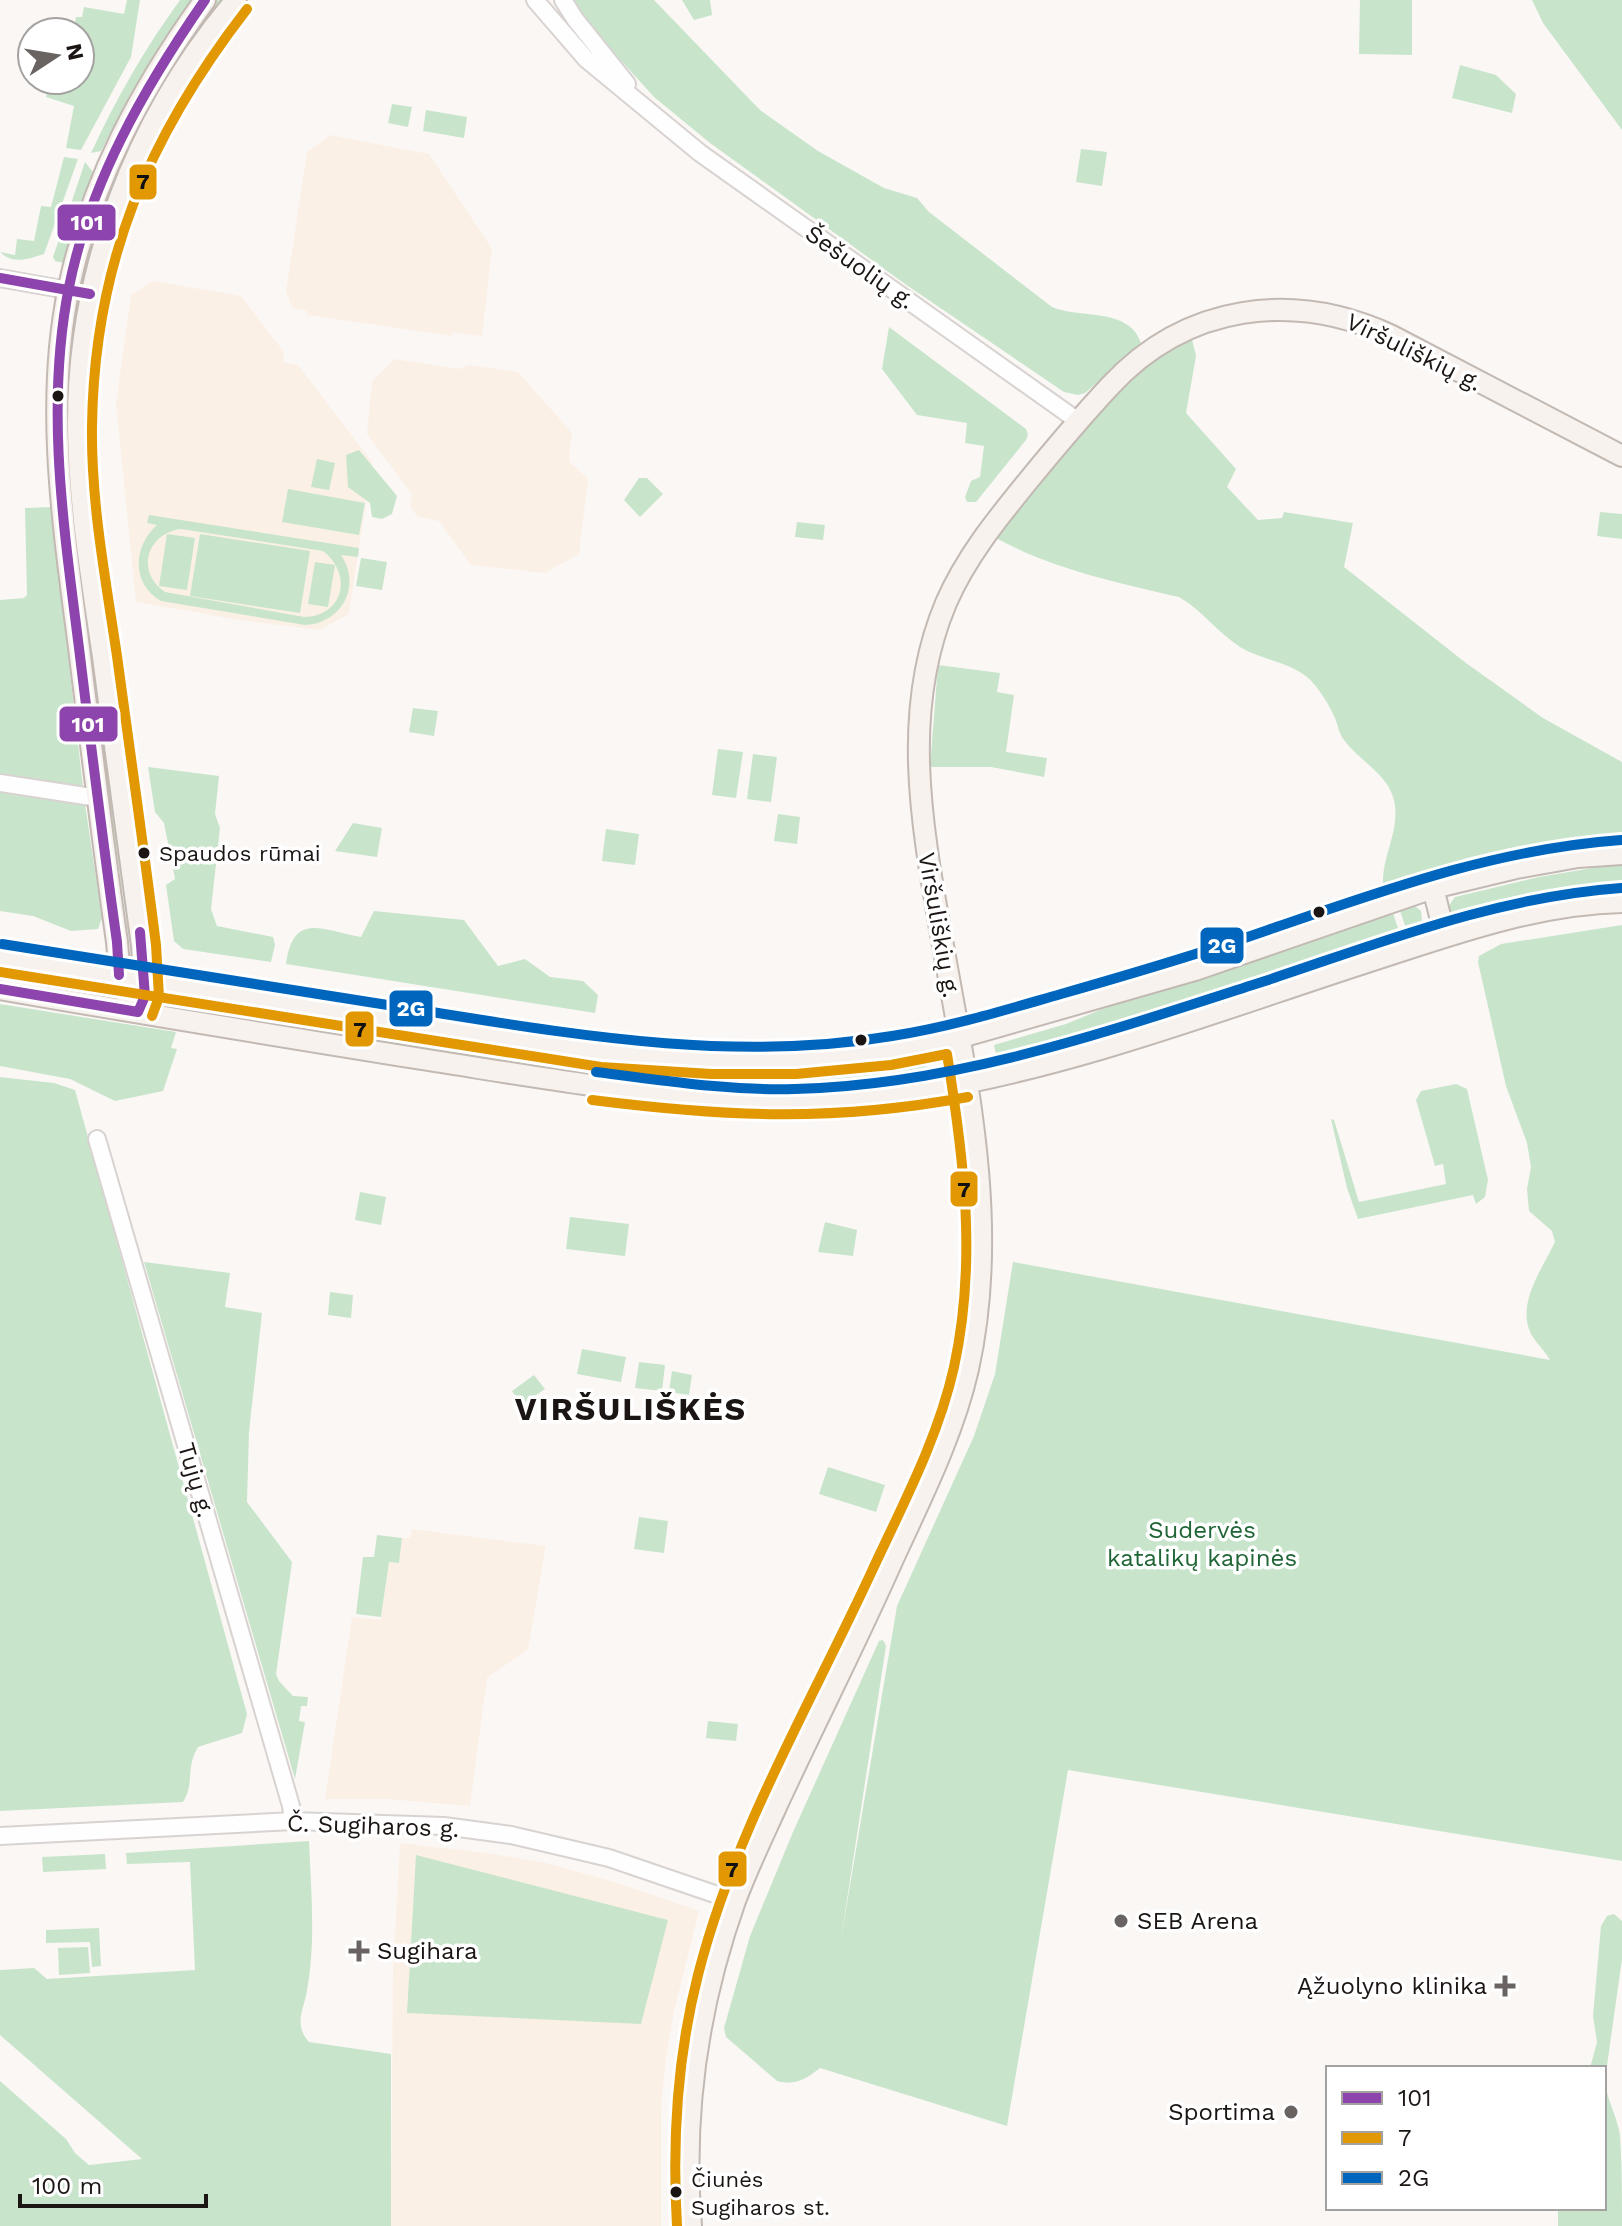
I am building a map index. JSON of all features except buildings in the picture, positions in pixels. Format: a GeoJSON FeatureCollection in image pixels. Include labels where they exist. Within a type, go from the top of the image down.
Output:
{"type":"FeatureCollection","features":[{"type":"Feature","properties":{"kind":"main road"},"geometry":{"type":"LineString","coordinates":[[138,1012],[130,1002],[119,975],[67,552],[58,406],[68,290],[85,224],[107,165],[170,49],[205,0]]}},
{"type":"Feature","properties":{"kind":"main road"},"geometry":{"type":"LineString","coordinates":[[138,1012],[145,996],[142,946],[84,522],[78,431],[79,378],[90,294],[99,255],[141,148],[190,60],[236,0]]}},
{"type":"Feature","properties":{"kind":"main road","name":"Viršuliškių g."},"geometry":{"type":"LineString","coordinates":[[691,2226],[687,2155],[696,2055],[707,2001],[735,1901],[951,1429],[967,1373],[976,1325],[983,1224],[981,1189],[919,793],[918,722],[928,657],[948,599],[973,552],[1078,421],[1118,377],[1180,332],[1228,315],[1266,310],[1307,310],[1330,313],[1374,327],[1622,456]]}},
{"type":"Feature","properties":{"kind":"main road"},"geometry":{"type":"LineString","coordinates":[[0,958],[602,1053],[712,1060],[796,1060],[890,1051],[958,1038],[1195,970],[1433,888],[1516,868],[1578,857],[1622,854]]}},
{"type":"Feature","properties":{"kind":"main road"},"geometry":{"type":"LineString","coordinates":[[1433,888],[1445,936]]}},
{"type":"Feature","properties":{"kind":"main road"},"geometry":{"type":"LineString","coordinates":[[0,989],[570,1082],[714,1100],[798,1103],[895,1095],[965,1083],[1098,1049],[1445,936],[1562,907],[1622,902]]}},
{"type":"Feature","properties":{"kind":"street","name":"Šešuolių g."},"geometry":{"type":"LineString","coordinates":[[535,0],[586,59],[700,153],[1078,421]]}},
{"type":"Feature","properties":{"kind":"street","name":"Šešuolių g."},"geometry":{"type":"LineString","coordinates":[[563,0],[645,108]]}},
{"type":"Feature","properties":{"kind":"street"},"geometry":{"type":"LineString","coordinates":[[0,278],[90,294]]}},
{"type":"Feature","properties":{"kind":"street"},"geometry":{"type":"LineString","coordinates":[[0,783],[98,798]]}},
{"type":"Feature","properties":{"kind":"street","name":"Tujų g."},"geometry":{"type":"LineString","coordinates":[[97,1139],[293,1821]]}},
{"type":"Feature","properties":{"kind":"street","name":"Č. Sugiharos g."},"geometry":{"type":"LineString","coordinates":[[0,1836],[293,1821],[417,1823],[511,1835],[609,1858],[735,1901]]}},
{"type":"Feature","properties":{"kind":"shaded area"},"geometry":{"type":"Polygon","coordinates":[[[330,135],[429,154],[492,249],[482,336],[453,332],[452,336],[307,315],[307,311],[292,308],[286,291],[307,152],[330,135]]]}},
{"type":"Feature","properties":{"kind":"shaded area"},"geometry":{"type":"Polygon","coordinates":[[[153,281],[241,296],[284,352],[283,362],[298,365],[372,462],[349,614],[319,630],[136,602],[116,403],[131,295],[153,281]]]}},
{"type":"Feature","properties":{"kind":"shaded area"},"geometry":{"type":"Polygon","coordinates":[[[394,359],[459,369],[469,365],[518,372],[572,433],[569,461],[588,479],[579,554],[545,573],[471,565],[439,521],[418,517],[410,507],[412,494],[367,434],[372,381],[394,359]]]}},
{"type":"Feature","properties":{"kind":"shaded area"},"geometry":{"type":"Polygon","coordinates":[[[412,1529],[546,1546],[528,1649],[487,1678],[470,1806],[387,1799],[325,1799],[352,1617],[381,1620],[389,1562],[399,1563],[402,1538],[410,1538],[412,1529]]]}},
{"type":"Feature","properties":{"kind":"shaded area"},"geometry":{"type":"Polygon","coordinates":[[[400,1843],[546,1863],[615,1882],[699,1911],[674,2011],[666,2059],[661,2106],[661,2226],[391,2226],[393,1969],[400,1843]]]}},
{"type":"Feature","properties":{"kind":"green space"},"geometry":{"type":"Polygon","coordinates":[[[127,0],[140,0],[131,57],[81,150],[66,148],[74,106],[46,97],[96,96],[96,16],[82,16],[84,7],[124,14],[127,0]]]}},
{"type":"Feature","properties":{"kind":"green space"},"geometry":{"type":"Polygon","coordinates":[[[180,0],[193,0],[132,91],[101,151],[91,153],[132,74],[180,0]]]}},
{"type":"Feature","properties":{"kind":"green space"},"geometry":{"type":"Polygon","coordinates":[[[216,0],[224,0],[192,41],[137,129],[116,176],[97,236],[92,237],[114,171],[140,115],[216,0]]]}},
{"type":"Feature","properties":{"kind":"green space"},"geometry":{"type":"Polygon","coordinates":[[[572,0],[654,0],[760,110],[818,151],[884,188],[917,198],[929,212],[1052,307],[1115,319],[1135,332],[1141,343],[1085,393],[1064,392],[905,284],[710,143],[654,97],[572,0]]]}},
{"type":"Feature","properties":{"kind":"green space"},"geometry":{"type":"Polygon","coordinates":[[[682,0],[710,0],[712,15],[694,20],[682,0]]]}},
{"type":"Feature","properties":{"kind":"green space"},"geometry":{"type":"Polygon","coordinates":[[[1360,0],[1412,0],[1412,55],[1359,54],[1360,0]]]}},
{"type":"Feature","properties":{"kind":"green space"},"geometry":{"type":"Polygon","coordinates":[[[1532,0],[1622,0],[1622,130],[1543,23],[1532,0]]]}},
{"type":"Feature","properties":{"kind":"green space"},"geometry":{"type":"Polygon","coordinates":[[[1460,65],[1496,75],[1516,94],[1512,113],[1452,98],[1460,65]]]}},
{"type":"Feature","properties":{"kind":"green space"},"geometry":{"type":"Polygon","coordinates":[[[392,104],[412,107],[408,127],[388,123],[392,104]]]}},
{"type":"Feature","properties":{"kind":"green space"},"geometry":{"type":"Polygon","coordinates":[[[426,110],[467,117],[464,138],[423,131],[426,110]]]}},
{"type":"Feature","properties":{"kind":"green space"},"geometry":{"type":"Polygon","coordinates":[[[1081,149],[1107,152],[1102,186],[1076,182],[1081,149]]]}},
{"type":"Feature","properties":{"kind":"green space"},"geometry":{"type":"Polygon","coordinates":[[[64,157],[78,159],[44,254],[21,260],[5,256],[0,252],[15,255],[17,239],[34,241],[41,206],[51,207],[64,157]]]}},
{"type":"Feature","properties":{"kind":"green space"},"geometry":{"type":"Polygon","coordinates":[[[85,162],[93,172],[64,263],[55,261],[53,257],[85,162]]]}},
{"type":"Feature","properties":{"kind":"green space"},"geometry":{"type":"Polygon","coordinates":[[[72,324],[75,325],[70,378],[77,540],[128,931],[87,656],[74,544],[67,434],[72,324]]]}},
{"type":"Feature","properties":{"kind":"green space"},"geometry":{"type":"Polygon","coordinates":[[[889,327],[1026,429],[1026,440],[976,502],[967,502],[965,497],[971,481],[980,477],[984,446],[965,443],[967,423],[917,415],[882,369],[889,327]]]}},
{"type":"Feature","properties":{"kind":"green space"},"geometry":{"type":"Polygon","coordinates":[[[1192,339],[1196,356],[1186,413],[1236,469],[1227,487],[1258,520],[1282,518],[1284,512],[1353,523],[1344,567],[1466,663],[1543,718],[1622,762],[1622,846],[1385,896],[1383,874],[1395,818],[1393,795],[1382,778],[1344,740],[1327,702],[1307,677],[1291,667],[1240,647],[1179,597],[1061,566],[994,537],[1033,485],[1121,388],[1155,360],[1192,339]]]}},
{"type":"Feature","properties":{"kind":"green space"},"geometry":{"type":"Polygon","coordinates":[[[359,450],[397,496],[392,514],[382,519],[372,517],[370,503],[348,487],[346,455],[359,450]]]}},
{"type":"Feature","properties":{"kind":"green space"},"geometry":{"type":"Polygon","coordinates":[[[317,459],[335,463],[329,490],[311,487],[317,459]]]}},
{"type":"Feature","properties":{"kind":"green space"},"geometry":{"type":"Polygon","coordinates":[[[639,478],[647,478],[663,494],[640,517],[624,500],[639,478]]]}},
{"type":"Feature","properties":{"kind":"green space"},"geometry":{"type":"Polygon","coordinates":[[[288,489],[365,503],[359,535],[282,522],[288,489]]]}},
{"type":"Feature","properties":{"kind":"green space"},"geometry":{"type":"Polygon","coordinates":[[[51,507],[83,787],[0,773],[0,600],[24,598],[27,595],[25,508],[51,507]]]}},
{"type":"Feature","properties":{"kind":"green space"},"geometry":{"type":"Polygon","coordinates":[[[1600,512],[1622,514],[1622,539],[1597,536],[1600,512]]]}},
{"type":"Feature","properties":{"kind":"green space"},"geometry":{"type":"Polygon","coordinates":[[[149,515],[359,548],[358,557],[341,555],[347,567],[349,590],[338,610],[318,623],[305,625],[161,601],[151,594],[140,575],[143,543],[157,525],[147,523],[149,515]],[[181,529],[169,532],[153,545],[148,564],[156,584],[165,592],[304,617],[328,610],[340,592],[338,571],[323,551],[181,529]]]}},
{"type":"Feature","properties":{"kind":"green space"},"geometry":{"type":"Polygon","coordinates":[[[797,522],[825,525],[823,540],[795,537],[797,522]]]}},
{"type":"Feature","properties":{"kind":"green space"},"geometry":{"type":"Polygon","coordinates":[[[167,534],[195,538],[187,590],[159,586],[167,534]]]}},
{"type":"Feature","properties":{"kind":"green space"},"geometry":{"type":"Polygon","coordinates":[[[200,534],[310,551],[300,613],[190,596],[200,534]]]}},
{"type":"Feature","properties":{"kind":"green space"},"geometry":{"type":"Polygon","coordinates":[[[361,558],[387,562],[382,590],[356,586],[361,558]]]}},
{"type":"Feature","properties":{"kind":"green space"},"geometry":{"type":"Polygon","coordinates":[[[315,562],[335,565],[328,607],[308,604],[315,562]]]}},
{"type":"Feature","properties":{"kind":"green space"},"geometry":{"type":"Polygon","coordinates":[[[938,665],[1000,673],[997,692],[1014,695],[1006,752],[1047,758],[1044,777],[991,767],[930,767],[938,665]]]}},
{"type":"Feature","properties":{"kind":"green space"},"geometry":{"type":"Polygon","coordinates":[[[413,708],[438,711],[434,736],[409,732],[413,708]]]}},
{"type":"Feature","properties":{"kind":"green space"},"geometry":{"type":"Polygon","coordinates":[[[718,749],[743,752],[736,798],[712,795],[718,749]]]}},
{"type":"Feature","properties":{"kind":"green space"},"geometry":{"type":"Polygon","coordinates":[[[753,754],[777,757],[771,802],[747,799],[753,754]]]}},
{"type":"Feature","properties":{"kind":"green space"},"geometry":{"type":"Polygon","coordinates":[[[148,767],[219,776],[215,814],[220,828],[211,909],[217,926],[273,937],[275,945],[271,962],[183,949],[174,941],[166,885],[175,879],[164,823],[155,812],[148,767]]]}},
{"type":"Feature","properties":{"kind":"green space"},"geometry":{"type":"Polygon","coordinates":[[[0,791],[85,804],[102,918],[98,929],[71,931],[33,916],[0,911],[0,791]]]}},
{"type":"Feature","properties":{"kind":"green space"},"geometry":{"type":"Polygon","coordinates":[[[778,814],[800,817],[797,844],[774,841],[778,814]]]}},
{"type":"Feature","properties":{"kind":"green space"},"geometry":{"type":"Polygon","coordinates":[[[353,823],[382,828],[377,857],[335,851],[353,823]]]}},
{"type":"Feature","properties":{"kind":"green space"},"geometry":{"type":"Polygon","coordinates":[[[606,829],[639,834],[635,865],[602,861],[606,829]]]}},
{"type":"Feature","properties":{"kind":"green space"},"geometry":{"type":"Polygon","coordinates":[[[1622,863],[1622,895],[1542,900],[1458,917],[1449,913],[1448,907],[1455,897],[1539,877],[1622,863]]]}},
{"type":"Feature","properties":{"kind":"green space"},"geometry":{"type":"Polygon","coordinates":[[[1414,905],[1421,911],[1422,922],[1407,931],[1399,908],[1414,905]]]}},
{"type":"Feature","properties":{"kind":"green space"},"geometry":{"type":"Polygon","coordinates":[[[1392,910],[1400,934],[1087,1037],[997,1060],[994,1045],[1066,1024],[1117,1003],[1392,910]]]}},
{"type":"Feature","properties":{"kind":"green space"},"geometry":{"type":"Polygon","coordinates":[[[374,911],[464,920],[498,966],[525,959],[550,977],[583,981],[598,995],[595,1013],[286,964],[295,936],[303,930],[322,928],[361,937],[374,911]]]}},
{"type":"Feature","properties":{"kind":"green space","name":"Sudervės katalikų kapinės"},"geometry":{"type":"Polygon","coordinates":[[[1622,925],[1622,1861],[1068,1770],[1007,2126],[820,2068],[800,2080],[789,2083],[777,2081],[726,2037],[724,2028],[750,1936],[793,1832],[879,1641],[883,1640],[886,1646],[841,1939],[897,1606],[974,1436],[995,1374],[1013,1262],[1550,1360],[1531,1334],[1527,1311],[1532,1287],[1555,1242],[1552,1231],[1529,1211],[1527,1189],[1531,1167],[1527,1143],[1506,1086],[1478,962],[1479,956],[1501,944],[1622,925]]]}},
{"type":"Feature","properties":{"kind":"green space"},"geometry":{"type":"Polygon","coordinates":[[[182,994],[564,1055],[925,1054],[927,1069],[764,1089],[621,1083],[183,1010],[182,994]]]}},
{"type":"Feature","properties":{"kind":"green space"},"geometry":{"type":"Polygon","coordinates":[[[0,1004],[176,1032],[171,1048],[177,1049],[163,1091],[115,1101],[70,1079],[0,1066],[0,1004]]]}},
{"type":"Feature","properties":{"kind":"green space"},"geometry":{"type":"Polygon","coordinates":[[[0,1077],[54,1083],[75,1090],[247,1714],[242,1733],[198,1747],[183,1802],[0,1811],[0,1077]]]}},
{"type":"Feature","properties":{"kind":"green space"},"geometry":{"type":"Polygon","coordinates":[[[1456,1084],[1467,1089],[1488,1180],[1485,1197],[1476,1204],[1473,1195],[1358,1219],[1347,1188],[1331,1119],[1334,1120],[1359,1202],[1446,1184],[1443,1164],[1435,1166],[1416,1100],[1421,1091],[1456,1084]]]}},
{"type":"Feature","properties":{"kind":"green space"},"geometry":{"type":"Polygon","coordinates":[[[360,1192],[386,1197],[381,1225],[355,1220],[360,1192]]]}},
{"type":"Feature","properties":{"kind":"green space"},"geometry":{"type":"Polygon","coordinates":[[[570,1217],[629,1224],[625,1256],[566,1249],[570,1217]]]}},
{"type":"Feature","properties":{"kind":"green space"},"geometry":{"type":"Polygon","coordinates":[[[825,1222],[857,1230],[853,1256],[818,1252],[825,1222]]]}},
{"type":"Feature","properties":{"kind":"green space"},"geometry":{"type":"Polygon","coordinates":[[[144,1262],[230,1273],[225,1307],[262,1313],[249,1432],[247,1502],[292,1562],[276,1674],[293,1696],[308,1697],[307,1706],[301,1706],[299,1721],[305,1722],[295,1779],[144,1262]]]}},
{"type":"Feature","properties":{"kind":"green space"},"geometry":{"type":"Polygon","coordinates":[[[330,1292],[353,1295],[351,1318],[328,1315],[330,1292]]]}},
{"type":"Feature","properties":{"kind":"green space"},"geometry":{"type":"Polygon","coordinates":[[[582,1349],[626,1357],[621,1382],[577,1374],[582,1349]]]}},
{"type":"Feature","properties":{"kind":"green space"},"geometry":{"type":"Polygon","coordinates":[[[639,1362],[665,1365],[662,1391],[635,1388],[639,1362]]]}},
{"type":"Feature","properties":{"kind":"green space"},"geometry":{"type":"Polygon","coordinates":[[[672,1371],[692,1375],[689,1395],[669,1392],[672,1371]]]}},
{"type":"Feature","properties":{"kind":"green space"},"geometry":{"type":"Polygon","coordinates":[[[534,1375],[545,1389],[522,1405],[512,1391],[534,1375]]]}},
{"type":"Feature","properties":{"kind":"green space"},"geometry":{"type":"Polygon","coordinates":[[[828,1467],[885,1485],[876,1512],[819,1494],[828,1467]]]}},
{"type":"Feature","properties":{"kind":"green space"},"geometry":{"type":"Polygon","coordinates":[[[639,1517],[668,1521],[664,1553],[634,1549],[639,1517]]]}},
{"type":"Feature","properties":{"kind":"green space"},"geometry":{"type":"Polygon","coordinates":[[[377,1535],[402,1538],[399,1563],[389,1562],[381,1617],[356,1614],[363,1557],[374,1557],[377,1535]]]}},
{"type":"Feature","properties":{"kind":"green space"},"geometry":{"type":"Polygon","coordinates":[[[708,1721],[738,1724],[736,1741],[706,1738],[708,1721]]]}},
{"type":"Feature","properties":{"kind":"green space"},"geometry":{"type":"Polygon","coordinates":[[[309,1841],[311,1953],[301,2017],[302,2029],[309,2042],[391,2054],[391,2226],[0,2226],[0,2081],[66,2139],[75,2153],[89,2165],[142,2159],[0,2035],[0,1970],[34,1968],[47,1979],[195,1970],[190,1862],[127,1864],[126,1853],[309,1841]]]}},
{"type":"Feature","properties":{"kind":"green space"},"geometry":{"type":"Polygon","coordinates":[[[105,1854],[106,1869],[43,1872],[42,1857],[105,1854]]]}},
{"type":"Feature","properties":{"kind":"green space"},"geometry":{"type":"Polygon","coordinates":[[[416,1855],[668,1920],[641,2024],[407,2013],[416,1855]]]}},
{"type":"Feature","properties":{"kind":"green space"},"geometry":{"type":"Polygon","coordinates":[[[1614,1914],[1622,1921],[1622,1959],[1606,2073],[1606,2066],[1591,2066],[1597,2042],[1593,2016],[1601,1926],[1607,1916],[1614,1914]]]}},
{"type":"Feature","properties":{"kind":"green space"},"geometry":{"type":"Polygon","coordinates":[[[99,1928],[101,1966],[92,1967],[90,1942],[46,1943],[46,1930],[99,1928]]]}},
{"type":"Feature","properties":{"kind":"green space"},"geometry":{"type":"Polygon","coordinates":[[[88,1947],[90,1973],[59,1975],[58,1948],[88,1947]]]}},
{"type":"Feature","properties":{"kind":"green space"},"geometry":{"type":"Polygon","coordinates":[[[1606,2087],[1620,2135],[1622,2226],[1558,2226],[1558,2210],[1606,2210],[1606,2087]]]}},
{"type":"Feature","properties":{"kind":"transit line","name":"101"},"geometry":{"type":"LineString","coordinates":[[119,975],[63,513],[58,377],[69,287],[78,248],[105,173],[161,67],[205,0]]}},
{"type":"Feature","properties":{"kind":"transit line","name":"7"},"geometry":{"type":"LineString","coordinates":[[152,1016],[159,997],[156,945],[94,485],[92,427],[95,367],[103,310],[133,204],[181,105],[247,9]]}},
{"type":"Feature","properties":{"kind":"transit line","name":"101"},"geometry":{"type":"LineString","coordinates":[[0,278],[90,294]]}},
{"type":"Feature","properties":{"kind":"transit line","name":"2G"},"geometry":{"type":"LineString","coordinates":[[2,944],[592,1036],[712,1046],[832,1044],[914,1032],[998,1012],[1165,964],[1442,873],[1530,852],[1621,840]]}},
{"type":"Feature","properties":{"kind":"transit line","name":"2G"},"geometry":{"type":"LineString","coordinates":[[596,1072],[770,1089],[855,1085],[915,1077],[975,1066],[1092,1036],[1440,923],[1529,901],[1621,888]]}},
{"type":"Feature","properties":{"kind":"transit line","name":"101"},"geometry":{"type":"LineString","coordinates":[[138,1012],[145,996],[140,932]]}},
{"type":"Feature","properties":{"kind":"transit line","name":"7"},"geometry":{"type":"LineString","coordinates":[[0,972],[601,1067],[711,1074],[796,1074],[891,1065],[947,1054],[966,1210],[965,1289],[954,1367],[939,1420],[918,1472],[752,1820],[713,1922],[691,2006],[681,2068],[675,2162],[677,2226]]}},
{"type":"Feature","properties":{"kind":"transit line","name":"101"},"geometry":{"type":"LineString","coordinates":[[0,989],[138,1012]]}},
{"type":"Feature","properties":{"kind":"transit line","name":"7"},"geometry":{"type":"LineString","coordinates":[[592,1100],[689,1110],[780,1114],[871,1110],[968,1097]]}},
{"type":"Feature","properties":{"kind":"place","name":"Spaudos rūmai"},"geometry":{"type":"Point","coordinates":[144,853]}},
{"type":"Feature","properties":{"kind":"place","name":"SEB Arena"},"geometry":{"type":"Point","coordinates":[1121,1921]}},
{"type":"Feature","properties":{"kind":"place","name":"Sugihara"},"geometry":{"type":"Point","coordinates":[359,1951]}},
{"type":"Feature","properties":{"kind":"place","name":"Ąžuolyno klinika"},"geometry":{"type":"Point","coordinates":[1505,1986]}},
{"type":"Feature","properties":{"kind":"place","name":"Sportima"},"geometry":{"type":"Point","coordinates":[1291,2112]}},
{"type":"Feature","properties":{"kind":"place","name":"Čiunės Sugiharos st."},"geometry":{"type":"Point","coordinates":[676,2192]}},
{"type":"Feature","properties":{"kind":"district","name":"VIRŠULIŠKĖS"},"geometry":{"type":"Point","coordinates":[631,1409]}}]}
